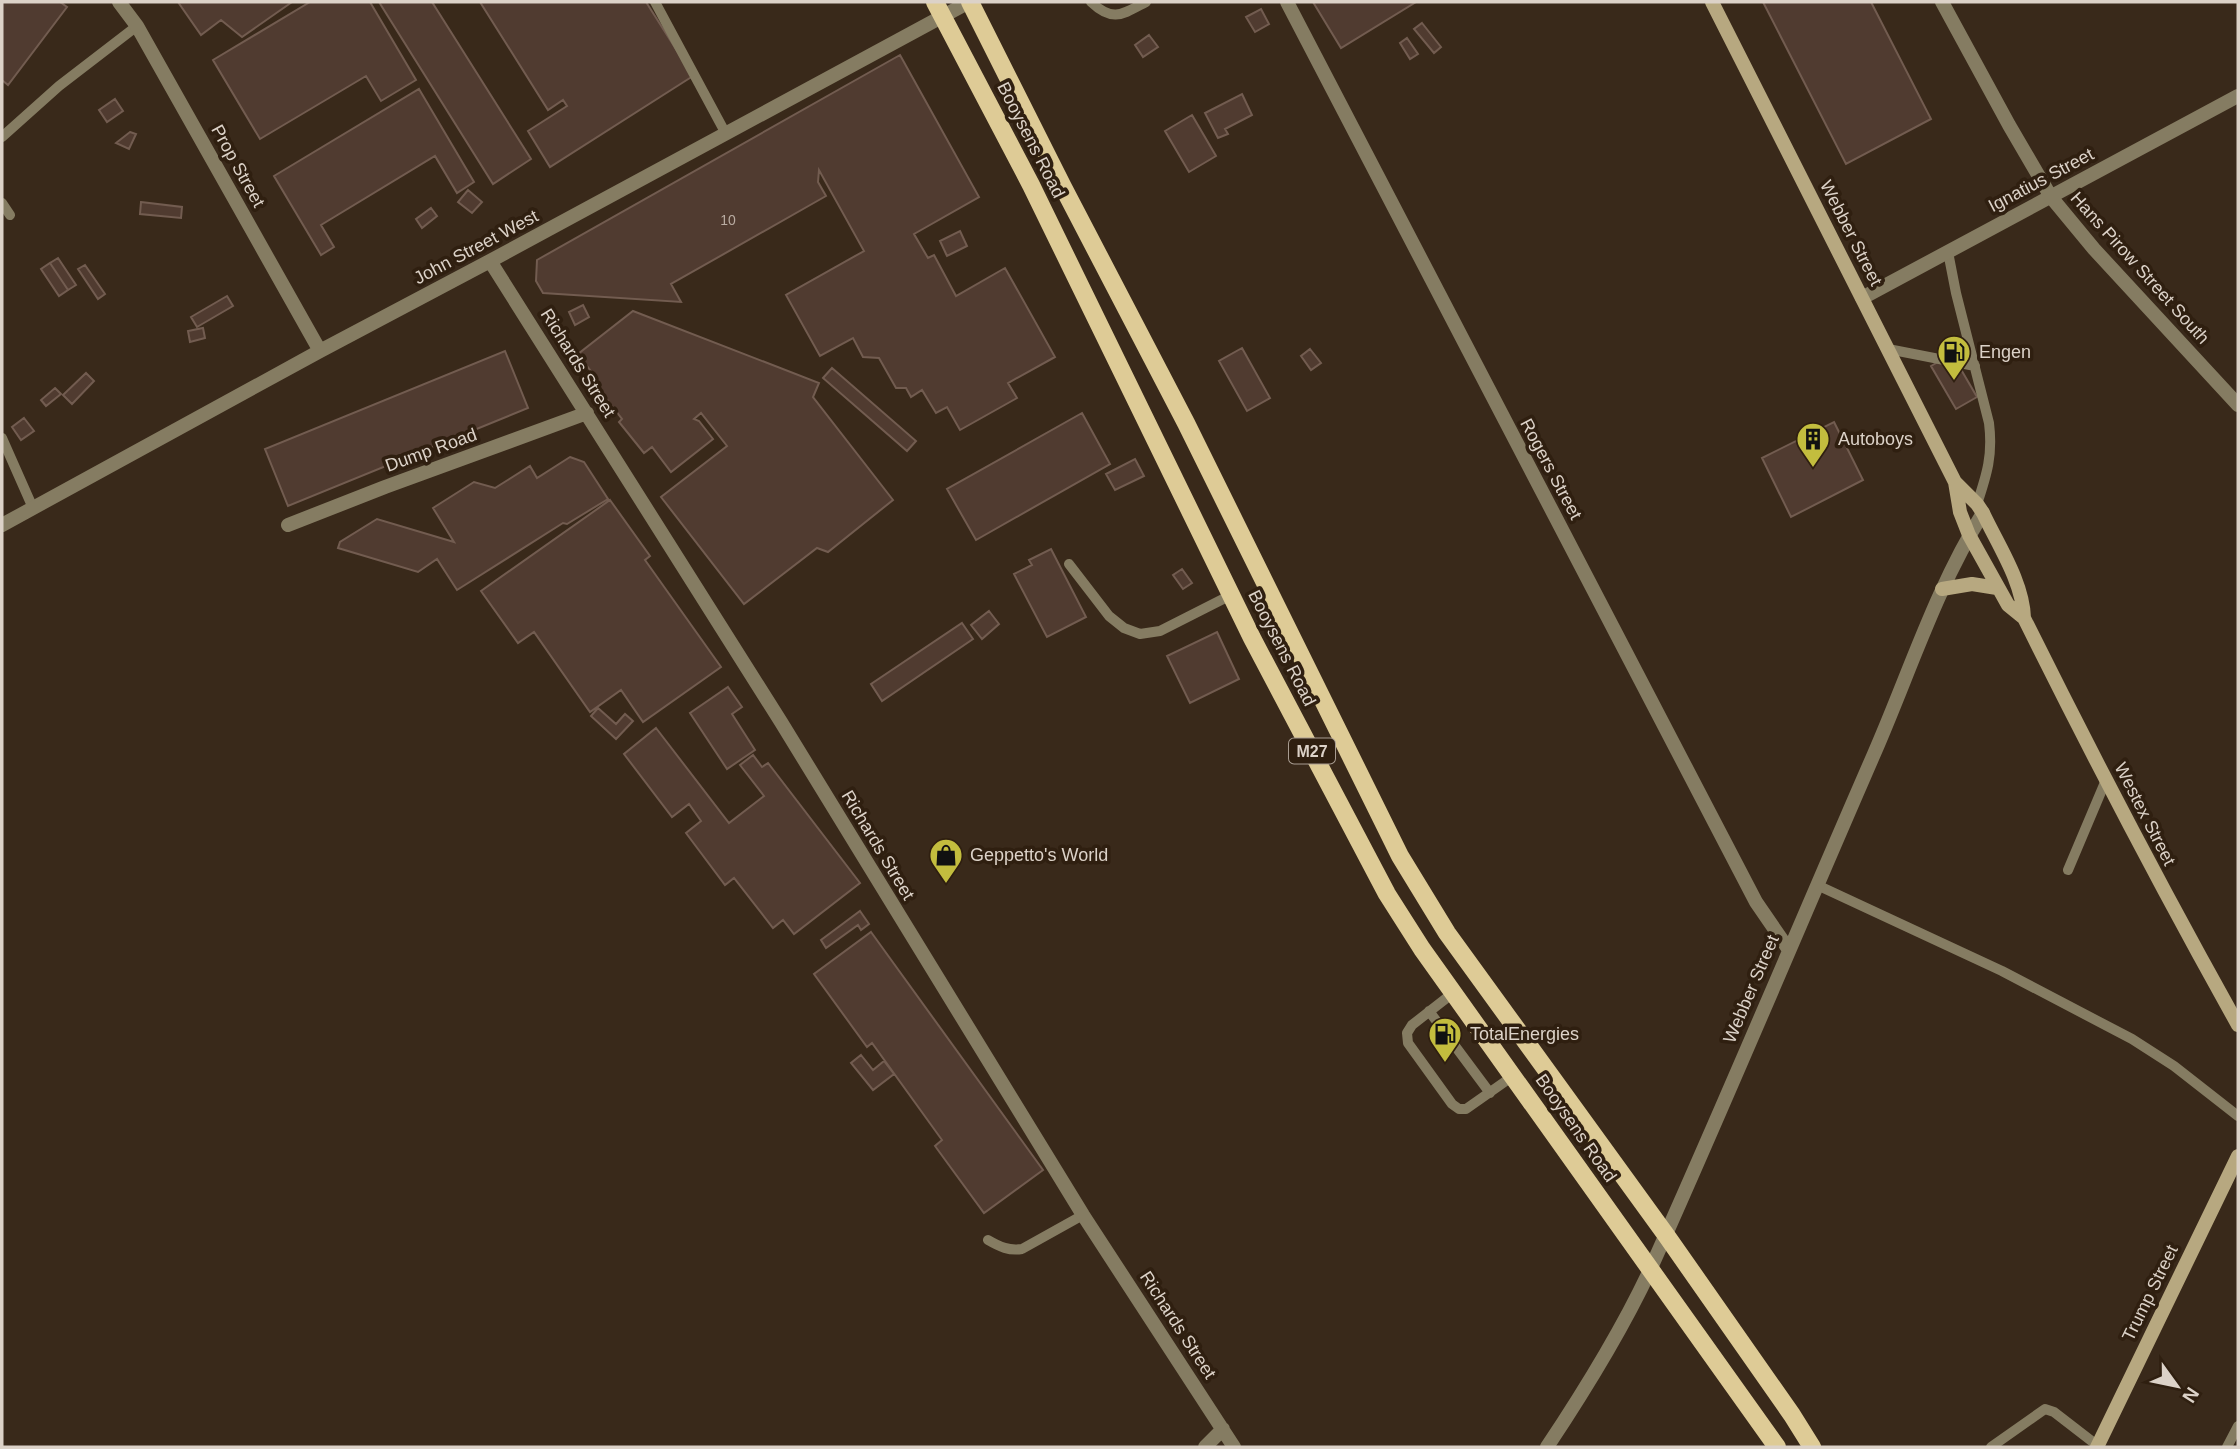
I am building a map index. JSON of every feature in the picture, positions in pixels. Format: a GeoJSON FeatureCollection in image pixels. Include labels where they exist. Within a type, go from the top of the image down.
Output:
{"type":"FeatureCollection","features":[{"type":"Feature","properties":{"kind":"main road","name":"Booysens Road"},"geometry":{"type":"LineString","coordinates":[[970,2],[1186,423],[1400,856],[1447,933],[1666,1235],[1812,1447]]}},
{"type":"Feature","properties":{"kind":"main road","name":"Booysens Road"},"geometry":{"type":"LineString","coordinates":[[939,9],[1031,185],[1252,638],[1387,894],[1453,993],[1777,1447]]}},
{"type":"Feature","properties":{"kind":"street","name":"Prop Street"},"geometry":{"type":"LineString","coordinates":[[119,2],[137,26],[320,351]]}},
{"type":"Feature","properties":{"kind":"street","name":"John Street West"},"geometry":{"type":"LineString","coordinates":[[2,525],[726,134],[939,9],[970,2]]}},
{"type":"Feature","properties":{"kind":"street","name":"Rogers Street"},"geometry":{"type":"LineString","coordinates":[[1287,2],[1756,902],[1789,950]]}},
{"type":"Feature","properties":{"kind":"street","name":"Webber Street"},"geometry":{"type":"LineString","coordinates":[[1547,1447],[1594,1376],[1650,1270],[1894,710],[1942,589],[1980,509],[1955,482],[1712,2]]}},
{"type":"Feature","properties":{"kind":"street","name":"Hans Pirow Street South"},"geometry":{"type":"LineString","coordinates":[[1942,2],[2051,197],[2094,249],[2238,405]]}},
{"type":"Feature","properties":{"kind":"street","name":"Ignatius Street"},"geometry":{"type":"LineString","coordinates":[[1862,298],[2238,96]]}},
{"type":"Feature","properties":{"kind":"street","name":"Richards Street"},"geometry":{"type":"LineString","coordinates":[[490,261],[781,722],[1083,1215],[1234,1447]]}},
{"type":"Feature","properties":{"kind":"street","name":"Dump Road"},"geometry":{"type":"LineString","coordinates":[[288,525],[587,413]]}},
{"type":"Feature","properties":{"kind":"street","name":"Webber Street"},"geometry":{"type":"LineString","coordinates":[[1955,482],[1960,512],[1969,536]]}},
{"type":"Feature","properties":{"kind":"street","name":"Westex Street"},"geometry":{"type":"LineString","coordinates":[[1980,509],[2019,588],[2024,604],[2024,618]]}},
{"type":"Feature","properties":{"kind":"street","name":"Westex Street"},"geometry":{"type":"LineString","coordinates":[[1969,536],[2008,605],[2024,618],[2171,904],[2238,1026]]}},
{"type":"Feature","properties":{"kind":"street"},"geometry":{"type":"LineString","coordinates":[[1942,589],[1972,584],[1997,588]]}},
{"type":"Feature","properties":{"kind":"street","name":"Trump Street"},"geometry":{"type":"LineString","coordinates":[[2097,1447],[2236,1163]]}},
{"type":"Feature","properties":{"kind":"street"},"geometry":{"type":"LineString","coordinates":[[1205,1447],[1223,1429]]}},
{"type":"Feature","properties":{"kind":"lane"},"geometry":{"type":"LineString","coordinates":[[655,2],[726,134]]}},
{"type":"Feature","properties":{"kind":"lane"},"geometry":{"type":"LineString","coordinates":[[1091,2],[1107,14],[1116,15],[1146,2]]}},
{"type":"Feature","properties":{"kind":"lane"},"geometry":{"type":"LineString","coordinates":[[2,136],[59,86],[137,26]]}},
{"type":"Feature","properties":{"kind":"lane"},"geometry":{"type":"LineString","coordinates":[[2,203],[10,215]]}},
{"type":"Feature","properties":{"kind":"lane"},"geometry":{"type":"LineString","coordinates":[[1948,252],[1992,442],[1980,509]]}},
{"type":"Feature","properties":{"kind":"lane"},"geometry":{"type":"LineString","coordinates":[[1888,348],[1975,366]]}},
{"type":"Feature","properties":{"kind":"lane"},"geometry":{"type":"LineString","coordinates":[[2,438],[6,459],[33,508]]}},
{"type":"Feature","properties":{"kind":"lane"},"geometry":{"type":"LineString","coordinates":[[1069,564],[1109,616],[1124,628],[1140,634],[1160,631],[1231,595]]}},
{"type":"Feature","properties":{"kind":"lane"},"geometry":{"type":"LineString","coordinates":[[2068,870],[2106,780]]}},
{"type":"Feature","properties":{"kind":"lane"},"geometry":{"type":"LineString","coordinates":[[1817,885],[2002,971],[2132,1040],[2174,1066],[2238,1116]]}},
{"type":"Feature","properties":{"kind":"lane"},"geometry":{"type":"LineString","coordinates":[[1453,993],[1412,1024],[1406,1033],[1408,1043],[1452,1104],[1459,1109],[1466,1109],[1513,1076]]}},
{"type":"Feature","properties":{"kind":"lane"},"geometry":{"type":"LineString","coordinates":[[1429,1011],[1490,1093]]}},
{"type":"Feature","properties":{"kind":"lane"},"geometry":{"type":"LineString","coordinates":[[988,1240],[1001,1247],[1022,1249],[1083,1215]]}},
{"type":"Feature","properties":{"kind":"lane"},"geometry":{"type":"LineString","coordinates":[[1999,1445],[2045,1409],[2054,1412],[2097,1447]]}},
{"type":"Feature","properties":{"kind":"lane"},"geometry":{"type":"LineString","coordinates":[[2227,1447],[2238,1426]]}},
{"type":"Feature","properties":{"kind":"building"},"geometry":{"type":"Polygon","coordinates":[[[2,2],[60,2],[67,7],[8,85],[2,80],[2,2]]]}},
{"type":"Feature","properties":{"kind":"building"},"geometry":{"type":"Polygon","coordinates":[[[178,2],[292,2],[242,37],[221,20],[201,35],[178,2]]]}},
{"type":"Feature","properties":{"kind":"building"},"geometry":{"type":"Polygon","coordinates":[[[310,2],[370,2],[416,80],[381,101],[366,76],[260,139],[213,60],[310,2]]]}},
{"type":"Feature","properties":{"kind":"building"},"geometry":{"type":"Polygon","coordinates":[[[379,2],[432,2],[531,159],[493,184],[379,2]]]}},
{"type":"Feature","properties":{"kind":"building"},"geometry":{"type":"Polygon","coordinates":[[[480,2],[646,2],[693,76],[550,167],[528,131],[567,106],[563,100],[548,110],[480,2]]]}},
{"type":"Feature","properties":{"kind":"building"},"geometry":{"type":"Polygon","coordinates":[[[1313,2],[1416,2],[1341,48],[1313,2]]]}},
{"type":"Feature","properties":{"kind":"building"},"geometry":{"type":"Polygon","coordinates":[[[1763,2],[1871,2],[1931,119],[1846,164],[1763,2]]]}},
{"type":"Feature","properties":{"kind":"building"},"geometry":{"type":"Polygon","coordinates":[[[1261,9],[1269,24],[1255,32],[1246,17],[1261,9]]]}},
{"type":"Feature","properties":{"kind":"building"},"geometry":{"type":"Polygon","coordinates":[[[1422,23],[1441,47],[1434,53],[1414,29],[1422,23]]]}},
{"type":"Feature","properties":{"kind":"building"},"geometry":{"type":"Polygon","coordinates":[[[1149,35],[1158,47],[1143,57],[1135,45],[1149,35]]]}},
{"type":"Feature","properties":{"kind":"building"},"geometry":{"type":"Polygon","coordinates":[[[1407,38],[1418,54],[1410,59],[1400,43],[1407,38]]]}},
{"type":"Feature","properties":{"kind":"building"},"geometry":{"type":"Polygon","coordinates":[[[900,55],[979,197],[914,234],[928,258],[934,255],[956,296],[1005,268],[1055,357],[1008,383],[1017,398],[960,430],[947,407],[936,413],[922,390],[911,397],[906,388],[896,388],[879,358],[863,357],[853,338],[820,356],[786,295],[864,251],[819,170],[818,182],[826,196],[671,284],[681,302],[543,293],[536,281],[537,260],[900,55]]]}},
{"type":"Feature","properties":{"kind":"building"},"geometry":{"type":"Polygon","coordinates":[[[419,89],[474,182],[457,193],[435,156],[321,225],[334,247],[321,255],[274,176],[419,89]]]}},
{"type":"Feature","properties":{"kind":"building"},"geometry":{"type":"Polygon","coordinates":[[[1242,94],[1252,115],[1225,129],[1228,134],[1218,138],[1205,113],[1242,94]]]}},
{"type":"Feature","properties":{"kind":"building"},"geometry":{"type":"Polygon","coordinates":[[[115,99],[123,111],[107,122],[99,110],[115,99]]]}},
{"type":"Feature","properties":{"kind":"building"},"geometry":{"type":"Polygon","coordinates":[[[1192,115],[1216,156],[1189,172],[1165,131],[1192,115]]]}},
{"type":"Feature","properties":{"kind":"building"},"geometry":{"type":"Polygon","coordinates":[[[130,132],[136,134],[129,149],[116,143],[130,132]]]}},
{"type":"Feature","properties":{"kind":"building"},"geometry":{"type":"Polygon","coordinates":[[[468,190],[482,202],[472,213],[458,202],[468,190]]]}},
{"type":"Feature","properties":{"kind":"building"},"geometry":{"type":"Polygon","coordinates":[[[141,202],[182,207],[181,218],[140,214],[141,202]]]}},
{"type":"Feature","properties":{"kind":"building"},"geometry":{"type":"Polygon","coordinates":[[[431,208],[437,216],[422,228],[416,219],[431,208]]]}},
{"type":"Feature","properties":{"kind":"building"},"geometry":{"type":"Polygon","coordinates":[[[960,231],[967,246],[947,256],[940,241],[960,231]]]}},
{"type":"Feature","properties":{"kind":"building"},"geometry":{"type":"Polygon","coordinates":[[[58,258],[76,285],[68,290],[50,263],[58,258]]]}},
{"type":"Feature","properties":{"kind":"building"},"geometry":{"type":"Polygon","coordinates":[[[50,263],[68,290],[59,296],[41,269],[50,263]]]}},
{"type":"Feature","properties":{"kind":"building"},"geometry":{"type":"Polygon","coordinates":[[[85,265],[105,294],[98,299],[78,269],[85,265]]]}},
{"type":"Feature","properties":{"kind":"building"},"geometry":{"type":"Polygon","coordinates":[[[227,296],[233,306],[197,327],[191,317],[227,296]]]}},
{"type":"Feature","properties":{"kind":"building"},"geometry":{"type":"Polygon","coordinates":[[[583,305],[589,317],[575,325],[569,312],[583,305]]]}},
{"type":"Feature","properties":{"kind":"building"},"geometry":{"type":"Polygon","coordinates":[[[633,311],[819,383],[813,397],[893,500],[828,552],[817,548],[744,604],[661,497],[727,446],[701,413],[694,419],[699,421],[713,439],[671,472],[652,447],[644,453],[619,422],[622,419],[595,384],[599,382],[578,354],[633,311]]]}},
{"type":"Feature","properties":{"kind":"building"},"geometry":{"type":"Polygon","coordinates":[[[203,328],[205,338],[190,342],[188,331],[203,328]]]}},
{"type":"Feature","properties":{"kind":"building"},"geometry":{"type":"Polygon","coordinates":[[[1242,348],[1270,398],[1247,411],[1219,361],[1242,348]]]}},
{"type":"Feature","properties":{"kind":"building"},"geometry":{"type":"Polygon","coordinates":[[[1310,349],[1321,363],[1311,370],[1301,356],[1310,349]]]}},
{"type":"Feature","properties":{"kind":"building"},"geometry":{"type":"Polygon","coordinates":[[[505,351],[528,408],[288,506],[265,449],[505,351]]]}},
{"type":"Feature","properties":{"kind":"building","name":"Engen"},"geometry":{"type":"Polygon","coordinates":[[[1952,354],[1977,397],[1956,409],[1931,366],[1952,354]]]}},
{"type":"Feature","properties":{"kind":"building"},"geometry":{"type":"Polygon","coordinates":[[[832,368],[916,441],[907,451],[823,378],[832,368]]]}},
{"type":"Feature","properties":{"kind":"building"},"geometry":{"type":"Polygon","coordinates":[[[86,373],[94,381],[72,404],[63,395],[86,373]]]}},
{"type":"Feature","properties":{"kind":"building"},"geometry":{"type":"Polygon","coordinates":[[[55,388],[61,394],[46,406],[41,400],[55,388]]]}},
{"type":"Feature","properties":{"kind":"building"},"geometry":{"type":"Polygon","coordinates":[[[1082,413],[1110,464],[976,540],[947,489],[1082,413]]]}},
{"type":"Feature","properties":{"kind":"building"},"geometry":{"type":"Polygon","coordinates":[[[24,418],[34,431],[21,440],[12,427],[24,418]]]}},
{"type":"Feature","properties":{"kind":"building","name":"Autoboys"},"geometry":{"type":"Polygon","coordinates":[[[1834,422],[1863,480],[1791,517],[1762,458],[1834,422]]]}},
{"type":"Feature","properties":{"kind":"building"},"geometry":{"type":"Polygon","coordinates":[[[570,457],[584,462],[608,499],[567,524],[563,523],[457,590],[437,559],[418,572],[338,548],[340,542],[377,519],[454,542],[433,508],[474,482],[495,488],[530,466],[537,478],[570,457]]]}},
{"type":"Feature","properties":{"kind":"building"},"geometry":{"type":"Polygon","coordinates":[[[1135,459],[1144,476],[1115,490],[1106,474],[1135,459]]]}},
{"type":"Feature","properties":{"kind":"building"},"geometry":{"type":"Polygon","coordinates":[[[610,500],[650,556],[645,560],[721,667],[643,722],[621,690],[590,712],[534,632],[518,643],[481,591],[610,500]]]}},
{"type":"Feature","properties":{"kind":"building"},"geometry":{"type":"Polygon","coordinates":[[[1051,549],[1086,617],[1047,637],[1014,574],[1032,565],[1029,560],[1051,549]]]}},
{"type":"Feature","properties":{"kind":"building"},"geometry":{"type":"Polygon","coordinates":[[[1182,569],[1192,583],[1183,589],[1173,575],[1182,569]]]}},
{"type":"Feature","properties":{"kind":"building"},"geometry":{"type":"Polygon","coordinates":[[[989,611],[999,624],[982,639],[971,625],[989,611]]]}},
{"type":"Feature","properties":{"kind":"building"},"geometry":{"type":"Polygon","coordinates":[[[962,623],[973,639],[882,701],[871,684],[962,623]]]}},
{"type":"Feature","properties":{"kind":"building"},"geometry":{"type":"Polygon","coordinates":[[[1217,632],[1239,679],[1190,703],[1167,656],[1217,632]]]}},
{"type":"Feature","properties":{"kind":"building"},"geometry":{"type":"Polygon","coordinates":[[[728,687],[742,707],[732,714],[755,750],[727,769],[690,713],[728,687]]]}},
{"type":"Feature","properties":{"kind":"building"},"geometry":{"type":"Polygon","coordinates":[[[598,708],[616,724],[625,714],[633,721],[616,739],[591,716],[598,708]]]}},
{"type":"Feature","properties":{"kind":"building"},"geometry":{"type":"Polygon","coordinates":[[[656,728],[729,823],[764,796],[740,765],[753,755],[762,767],[768,763],[860,883],[794,934],[783,920],[773,928],[734,878],[725,885],[686,833],[701,821],[689,804],[672,817],[624,754],[656,728]]]}},
{"type":"Feature","properties":{"kind":"building"},"geometry":{"type":"Polygon","coordinates":[[[860,911],[869,924],[861,930],[858,925],[826,948],[821,940],[860,911]]]}},
{"type":"Feature","properties":{"kind":"building"},"geometry":{"type":"Polygon","coordinates":[[[871,932],[1043,1170],[984,1213],[935,1146],[942,1140],[872,1043],[867,1047],[814,974],[871,932]]]}},
{"type":"Feature","properties":{"kind":"building"},"geometry":{"type":"Polygon","coordinates":[[[861,1055],[873,1070],[884,1061],[894,1074],[873,1090],[851,1063],[861,1055]]]}},
{"type":"Feature","properties":{"kind":"place","name":"Engen"},"geometry":{"type":"Point","coordinates":[1954,382]}},
{"type":"Feature","properties":{"kind":"place","name":"Autoboys"},"geometry":{"type":"Point","coordinates":[1813,469]}},
{"type":"Feature","properties":{"kind":"place","name":"Geppetto's World"},"geometry":{"type":"Point","coordinates":[946,885]}},
{"type":"Feature","properties":{"kind":"place","name":"TotalEnergies"},"geometry":{"type":"Point","coordinates":[1445,1064]}}]}
